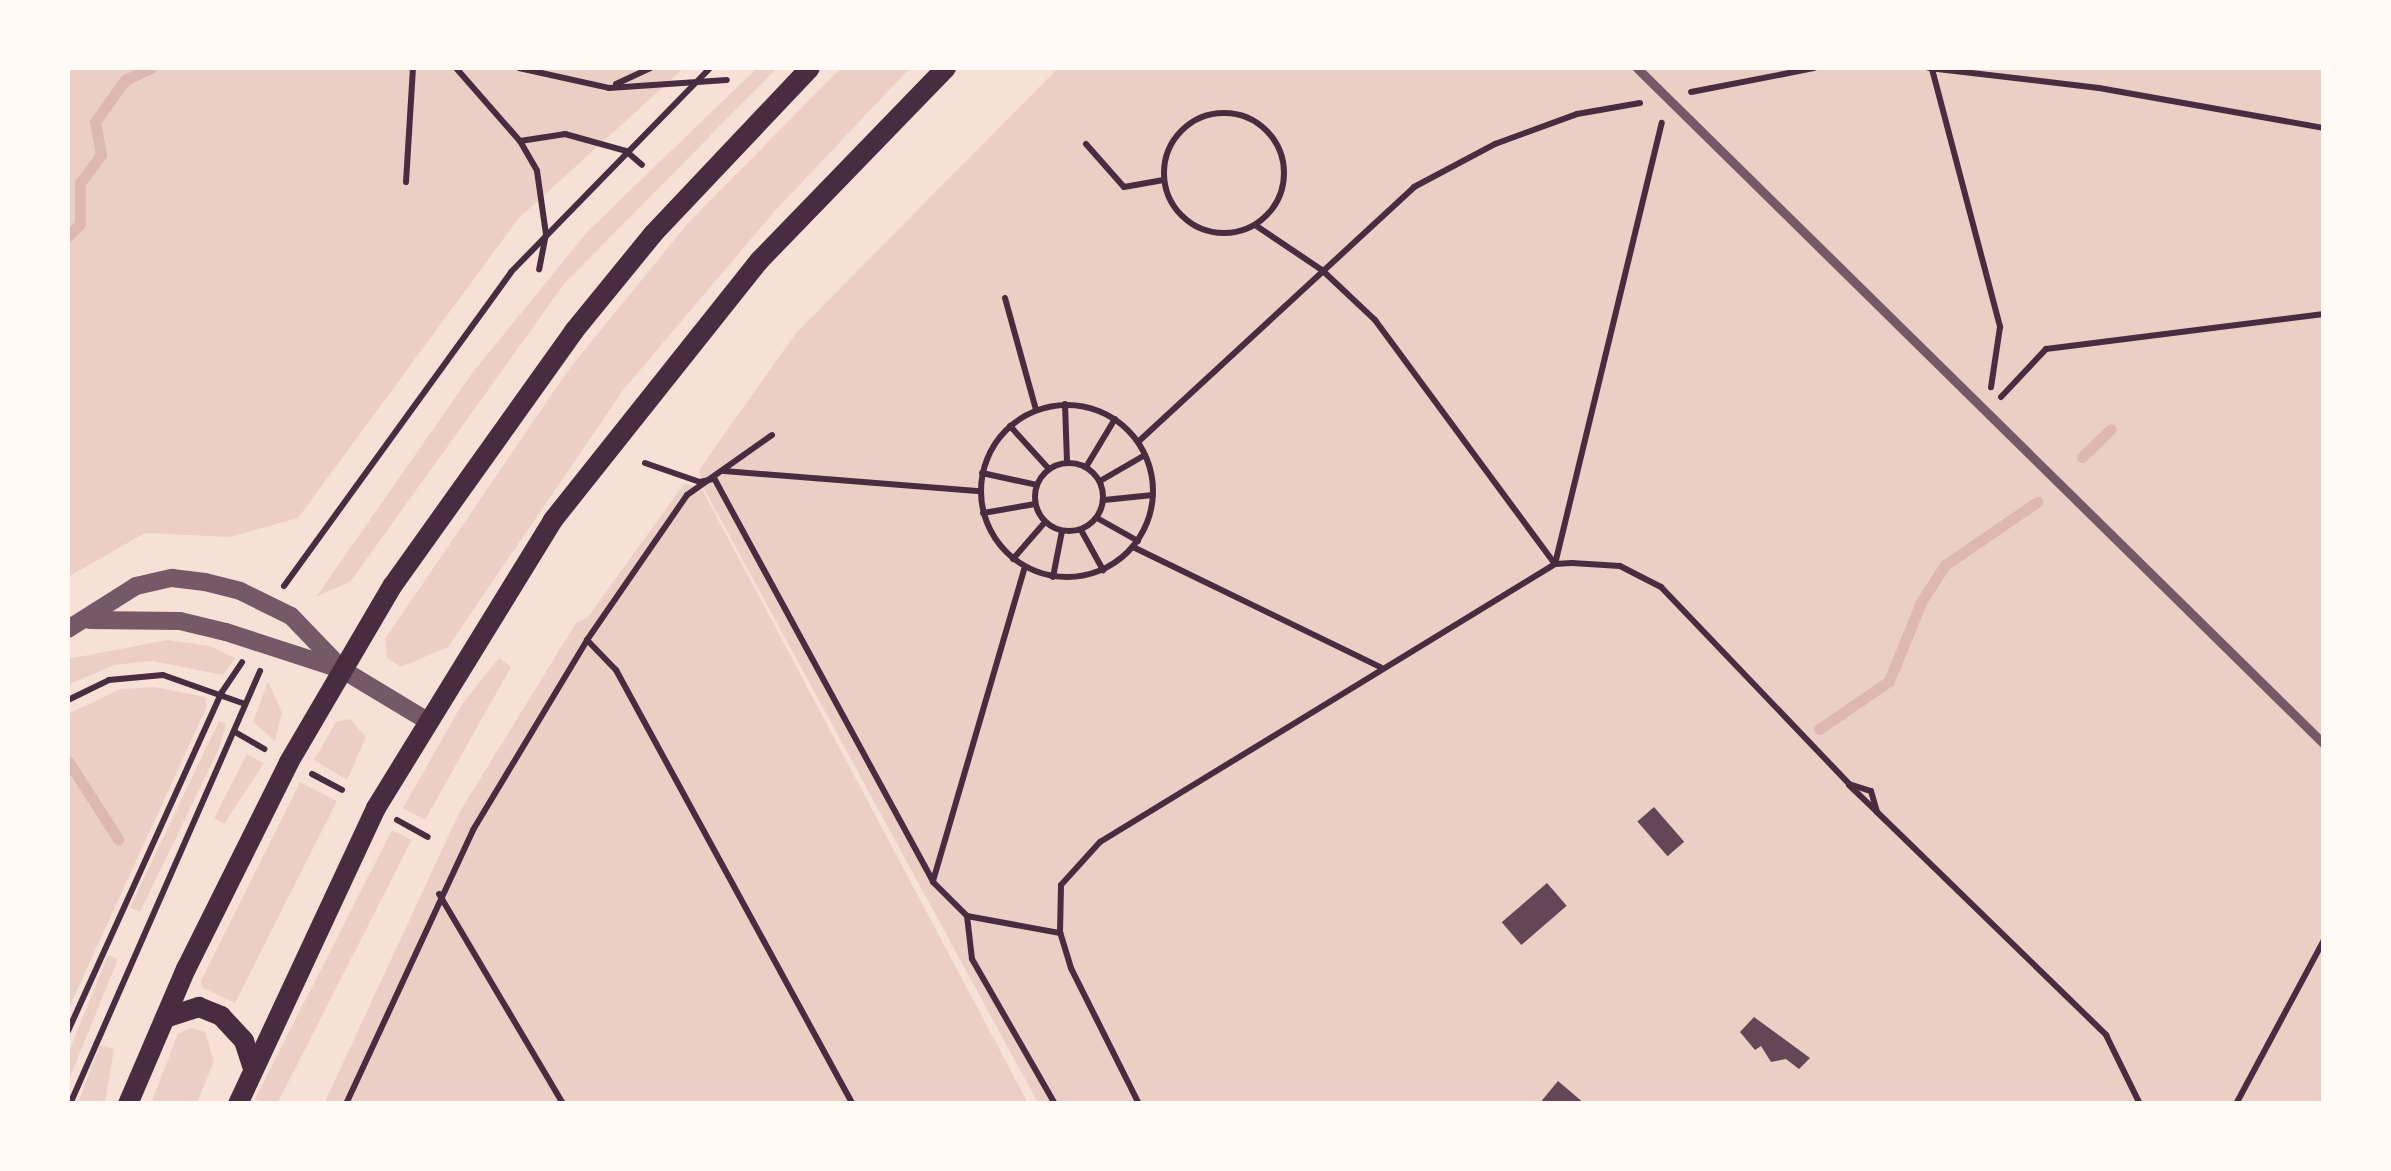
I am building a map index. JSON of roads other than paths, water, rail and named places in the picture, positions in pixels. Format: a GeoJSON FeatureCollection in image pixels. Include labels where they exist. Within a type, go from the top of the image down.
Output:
{"type":"FeatureCollection","features":[{"type":"Feature","properties":{"kind":"main road"},"geometry":{"type":"LineString","coordinates":[[128,1104],[165,1018],[289,762],[393,585],[574,331],[654,234],[810,68]]}},
{"type":"Feature","properties":{"kind":"main road"},"geometry":{"type":"LineString","coordinates":[[238,1104],[252,1066],[426,720],[553,520],[670,365],[865,146],[946,68]]}},
{"type":"Feature","properties":{"kind":"main road"},"geometry":{"type":"LineString","coordinates":[[165,1018],[198,1006],[221,1016],[244,1040],[252,1066]]}},
{"type":"Feature","properties":{"kind":"street"},"geometry":{"type":"LineString","coordinates":[[1637,68],[2324,744]]}},
{"type":"Feature","properties":{"kind":"street"},"geometry":{"type":"LineString","coordinates":[[68,629],[89,620],[136,586],[172,578],[205,582],[240,590],[292,616],[343,670]]}},
{"type":"Feature","properties":{"kind":"street"},"geometry":{"type":"LineString","coordinates":[[89,620],[180,622],[343,670],[426,720]]}},
{"type":"Feature","properties":{"kind":"waterway"},"geometry":{"type":"LineString","coordinates":[[68,236],[80,224],[80,183],[101,155],[95,122],[125,80],[151,68]]}},
{"type":"Feature","properties":{"kind":"waterway"},"geometry":{"type":"LineString","coordinates":[[2082,457],[2111,429]]}},
{"type":"Feature","properties":{"kind":"waterway"},"geometry":{"type":"LineString","coordinates":[[1819,729],[1889,681],[1921,602],[1945,565],[2037,502]]}},
{"type":"Feature","properties":{"kind":"waterway"},"geometry":{"type":"LineString","coordinates":[[68,761],[118,839]]}}]}
